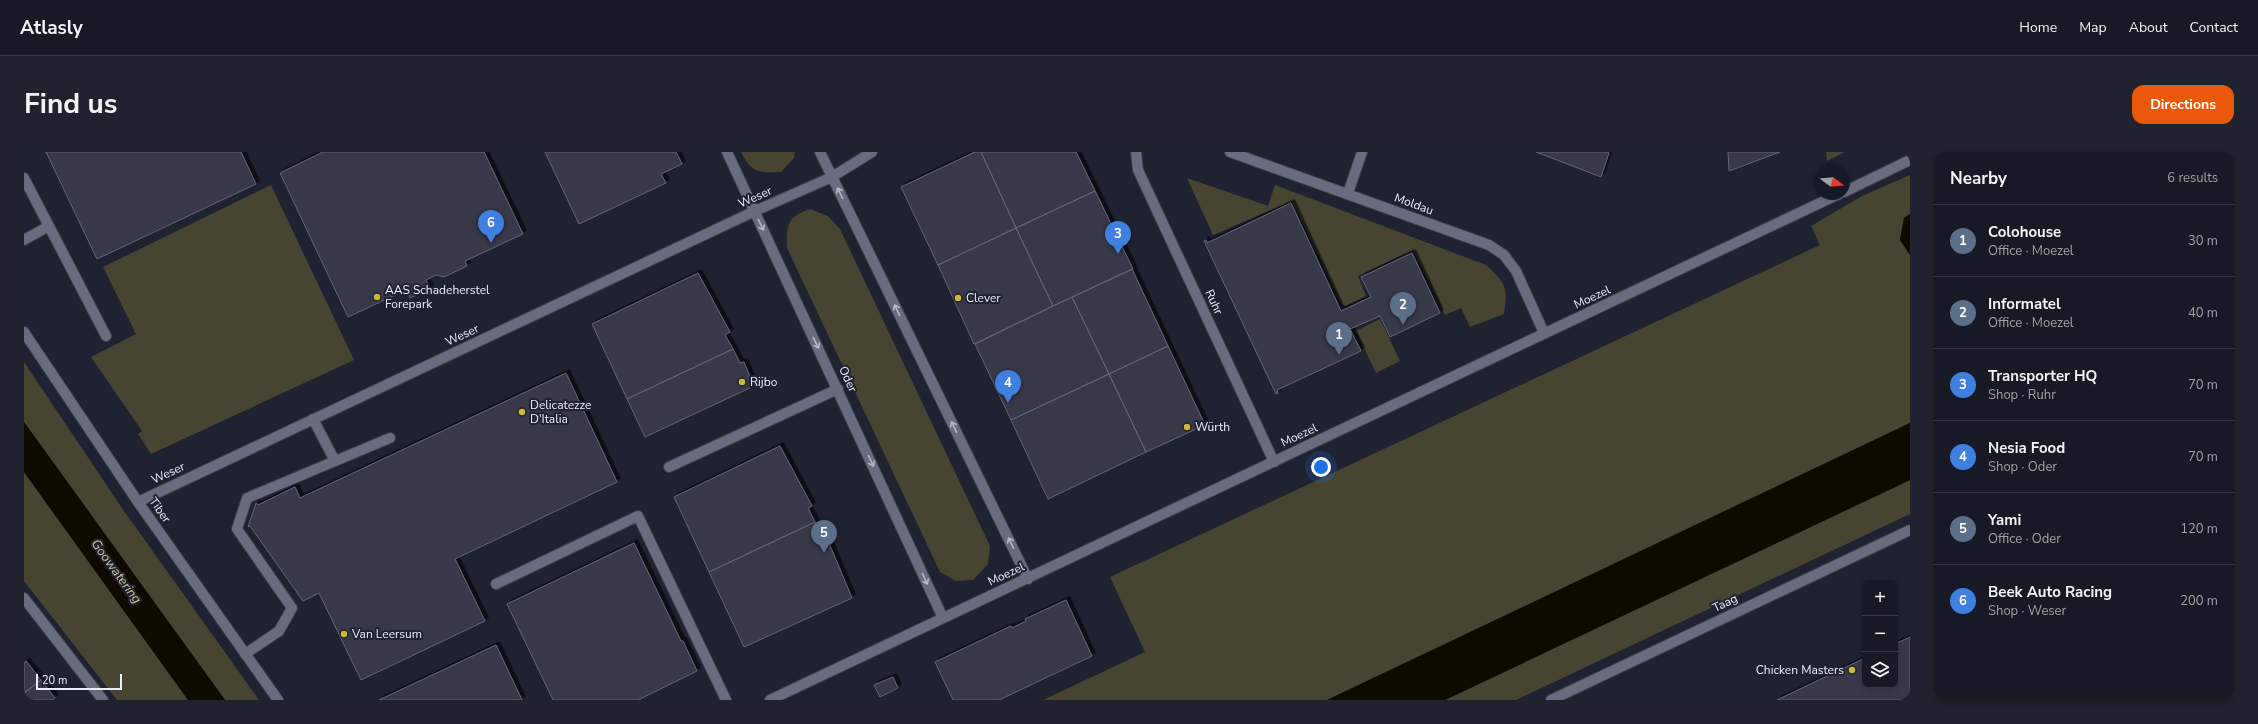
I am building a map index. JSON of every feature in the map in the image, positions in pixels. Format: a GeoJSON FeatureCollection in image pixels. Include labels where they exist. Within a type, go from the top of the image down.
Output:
{"type":"FeatureCollection","features":[{"type":"Feature","properties":{"kind":"street","name":"Oder"},"geometry":{"type":"LineString","coordinates":[[727,152],[943,618]]}},
{"type":"Feature","properties":{"kind":"street"},"geometry":{"type":"LineString","coordinates":[[820,152],[1028,578]]}},
{"type":"Feature","properties":{"kind":"street"},"geometry":{"type":"LineString","coordinates":[[832,177],[872,152]]}},
{"type":"Feature","properties":{"kind":"street","name":"Ruhr"},"geometry":{"type":"LineString","coordinates":[[1136,152],[1138,170],[1274,462]]}},
{"type":"Feature","properties":{"kind":"street","name":"Moldau"},"geometry":{"type":"LineString","coordinates":[[1230,152],[1348,193],[1489,245],[1504,255],[1516,271],[1544,333]]}},
{"type":"Feature","properties":{"kind":"street"},"geometry":{"type":"LineString","coordinates":[[1348,193],[1362,152]]}},
{"type":"Feature","properties":{"kind":"street"},"geometry":{"type":"LineString","coordinates":[[1850,189],[1910,160]]}},
{"type":"Feature","properties":{"kind":"street","name":"Weser"},"geometry":{"type":"LineString","coordinates":[[138,502],[754,211],[832,177]]}},
{"type":"Feature","properties":{"kind":"street"},"geometry":{"type":"LineString","coordinates":[[24,178],[106,336]]}},
{"type":"Feature","properties":{"kind":"street","name":"Moezel"},"geometry":{"type":"LineString","coordinates":[[770,700],[1826,200]]}},
{"type":"Feature","properties":{"kind":"street"},"geometry":{"type":"LineString","coordinates":[[24,240],[49,226]]}},
{"type":"Feature","properties":{"kind":"street","name":"Tiber"},"geometry":{"type":"LineString","coordinates":[[24,332],[138,502],[278,700]]}},
{"type":"Feature","properties":{"kind":"street"},"geometry":{"type":"LineString","coordinates":[[669,467],[838,389]]}},
{"type":"Feature","properties":{"kind":"street"},"geometry":{"type":"LineString","coordinates":[[314,419],[335,461]]}},
{"type":"Feature","properties":{"kind":"street"},"geometry":{"type":"LineString","coordinates":[[245,654],[279,631],[292,608],[237,529],[247,498],[390,438]]}},
{"type":"Feature","properties":{"kind":"street"},"geometry":{"type":"LineString","coordinates":[[496,584],[638,516],[726,700]]}},
{"type":"Feature","properties":{"kind":"street","name":"Taag"},"geometry":{"type":"LineString","coordinates":[[1550,700],[1910,530]]}},
{"type":"Feature","properties":{"kind":"street"},"geometry":{"type":"LineString","coordinates":[[24,598],[103,700]]}},
{"type":"Feature","properties":{"kind":"shaded area"},"geometry":{"type":"Polygon","coordinates":[[[741,152],[795,152],[794,158],[781,172],[761,172],[752,168],[748,164],[741,152]]]}},
{"type":"Feature","properties":{"kind":"shaded area"},"geometry":{"type":"Polygon","coordinates":[[[1826,152],[1845,152],[1827,161],[1826,152]]]}},
{"type":"Feature","properties":{"kind":"shaded area"},"geometry":{"type":"Polygon","coordinates":[[[1910,175],[1910,214],[1904,218],[1900,240],[1910,255],[1910,423],[1327,700],[1043,700],[1145,652],[1110,577],[1820,245],[1811,226],[1862,196],[1910,175]]]}},
{"type":"Feature","properties":{"kind":"shaded area"},"geometry":{"type":"Polygon","coordinates":[[[1187,178],[1268,206],[1275,185],[1486,265],[1502,281],[1504,286],[1506,297],[1504,314],[1470,327],[1461,308],[1445,315],[1413,250],[1358,276],[1366,296],[1343,307],[1292,201],[1213,235],[1187,178]]]}},
{"type":"Feature","properties":{"kind":"shaded area"},"geometry":{"type":"Polygon","coordinates":[[[271,185],[354,360],[151,454],[138,434],[142,431],[91,357],[136,334],[103,267],[271,185]]]}},
{"type":"Feature","properties":{"kind":"shaded area"},"geometry":{"type":"Polygon","coordinates":[[[810,209],[828,216],[840,229],[990,546],[988,564],[973,580],[956,581],[940,572],[787,248],[787,233],[790,222],[797,215],[810,209]]]}},
{"type":"Feature","properties":{"kind":"shaded area"},"geometry":{"type":"Polygon","coordinates":[[[1380,319],[1400,361],[1376,373],[1356,331],[1380,319]]]}},
{"type":"Feature","properties":{"kind":"shaded area"},"geometry":{"type":"Polygon","coordinates":[[[24,362],[124,511],[259,700],[225,700],[24,422],[24,362]]]}},
{"type":"Feature","properties":{"kind":"shaded area"},"geometry":{"type":"Polygon","coordinates":[[[24,472],[188,700],[117,700],[24,581],[24,472]]]}},
{"type":"Feature","properties":{"kind":"shaded area"},"geometry":{"type":"Polygon","coordinates":[[[1910,480],[1910,514],[1516,700],[1445,700],[1910,480]]]}},
{"type":"Feature","properties":{"kind":"water"},"geometry":{"type":"Polygon","coordinates":[[[1910,214],[1910,255],[1900,240],[1904,218],[1910,214]]]}},
{"type":"Feature","properties":{"kind":"water","name":"Goowatering"},"geometry":{"type":"Polygon","coordinates":[[[24,422],[225,700],[188,700],[24,472],[24,422]]]}},
{"type":"Feature","properties":{"kind":"water"},"geometry":{"type":"Polygon","coordinates":[[[1910,423],[1910,480],[1445,700],[1327,700],[1910,423]]]}},
{"type":"Feature","properties":{"kind":"building"},"geometry":{"type":"Polygon","coordinates":[[[46,152],[241,152],[256,184],[97,259],[46,152]]]}},
{"type":"Feature","properties":{"kind":"building"},"geometry":{"type":"Polygon","coordinates":[[[323,152],[484,152],[523,234],[465,261],[467,266],[444,277],[436,275],[426,280],[430,289],[410,298],[406,290],[348,317],[280,173],[323,152]]]}},
{"type":"Feature","properties":{"kind":"building"},"geometry":{"type":"Polygon","coordinates":[[[545,152],[676,152],[682,164],[661,174],[666,183],[579,224],[545,152]]]}},
{"type":"Feature","properties":{"kind":"building"},"geometry":{"type":"Polygon","coordinates":[[[975,152],[981,152],[1016,228],[938,265],[901,187],[975,152]]]}},
{"type":"Feature","properties":{"kind":"building"},"geometry":{"type":"Polygon","coordinates":[[[981,152],[1076,152],[1095,191],[1016,228],[981,152]]]}},
{"type":"Feature","properties":{"kind":"building"},"geometry":{"type":"Polygon","coordinates":[[[1536,152],[1608,152],[1609,153],[1601,177],[1536,152]]]}},
{"type":"Feature","properties":{"kind":"building"},"geometry":{"type":"Polygon","coordinates":[[[1728,152],[1780,152],[1729,171],[1728,152]]]}},
{"type":"Feature","properties":{"kind":"building"},"geometry":{"type":"Polygon","coordinates":[[[1095,191],[1133,269],[1053,306],[1016,228],[1095,191]]]}},
{"type":"Feature","properties":{"kind":"building"},"geometry":{"type":"Polygon","coordinates":[[[1291,203],[1341,311],[1371,297],[1361,277],[1412,253],[1440,313],[1390,337],[1380,316],[1350,329],[1361,351],[1277,390],[1278,393],[1276,394],[1204,241],[1206,240],[1207,243],[1291,203]]]}},
{"type":"Feature","properties":{"kind":"building"},"geometry":{"type":"Polygon","coordinates":[[[1016,228],[1053,306],[974,344],[938,265],[1016,228]]]}},
{"type":"Feature","properties":{"kind":"building"},"geometry":{"type":"Polygon","coordinates":[[[1132,269],[1168,346],[1109,374],[1072,297],[1132,269]]]}},
{"type":"Feature","properties":{"kind":"building"},"geometry":{"type":"Polygon","coordinates":[[[698,273],[730,332],[725,335],[733,349],[627,399],[592,324],[698,273]]]}},
{"type":"Feature","properties":{"kind":"building"},"geometry":{"type":"Polygon","coordinates":[[[1072,297],[1109,374],[1011,420],[975,344],[1072,297]]]}},
{"type":"Feature","properties":{"kind":"building"},"geometry":{"type":"Polygon","coordinates":[[[1168,346],[1205,425],[1146,452],[1109,374],[1168,346]]]}},
{"type":"Feature","properties":{"kind":"building"},"geometry":{"type":"Polygon","coordinates":[[[733,349],[740,363],[744,362],[754,386],[645,437],[627,399],[733,349]]]}},
{"type":"Feature","properties":{"kind":"building"},"geometry":{"type":"Polygon","coordinates":[[[566,373],[617,482],[455,559],[485,621],[361,680],[319,593],[303,601],[250,526],[248,527],[256,503],[258,505],[295,487],[300,498],[566,373]]]}},
{"type":"Feature","properties":{"kind":"building"},"geometry":{"type":"Polygon","coordinates":[[[1109,374],[1146,452],[1048,499],[1011,420],[1109,374]]]}},
{"type":"Feature","properties":{"kind":"building"},"geometry":{"type":"Polygon","coordinates":[[[780,446],[812,506],[808,508],[815,522],[709,572],[674,497],[780,446]]]}},
{"type":"Feature","properties":{"kind":"building"},"geometry":{"type":"Polygon","coordinates":[[[815,522],[822,537],[826,536],[852,598],[744,647],[709,572],[815,522]]]}},
{"type":"Feature","properties":{"kind":"building"},"geometry":{"type":"Polygon","coordinates":[[[634,543],[697,671],[638,700],[553,700],[507,604],[634,543]]]}},
{"type":"Feature","properties":{"kind":"building"},"geometry":{"type":"Polygon","coordinates":[[[1066,600],[1092,656],[999,700],[953,700],[935,662],[1011,626],[1012,628],[1026,621],[1025,619],[1066,600]]]}},
{"type":"Feature","properties":{"kind":"building"},"geometry":{"type":"Polygon","coordinates":[[[1910,637],[1910,700],[1777,700],[1862,659],[1862,688],[1898,688],[1898,643],[1910,637]]]}},
{"type":"Feature","properties":{"kind":"building"},"geometry":{"type":"Polygon","coordinates":[[[496,645],[522,700],[379,700],[496,645]]]}},
{"type":"Feature","properties":{"kind":"building"},"geometry":{"type":"Polygon","coordinates":[[[26,661],[41,680],[24,693],[24,663],[26,661]]]}},
{"type":"Feature","properties":{"kind":"building"},"geometry":{"type":"Polygon","coordinates":[[[893,677],[898,688],[880,697],[874,685],[893,677]]]}},
{"type":"Feature","properties":{"kind":"building"},"geometry":{"type":"Polygon","coordinates":[[[41,680],[55,698],[52,700],[24,700],[24,693],[41,680]]]}},
{"type":"Feature","properties":{"kind":"place","name":"Beek Auto Racing"},"geometry":{"type":"Point","coordinates":[491,243]}},
{"type":"Feature","properties":{"kind":"place","name":"Transporter HQ"},"geometry":{"type":"Point","coordinates":[1118,254]}},
{"type":"Feature","properties":{"kind":"place","name":"AAS Schadeherstel Forepark"},"geometry":{"type":"Point","coordinates":[377,297]}},
{"type":"Feature","properties":{"kind":"place","name":"Clever"},"geometry":{"type":"Point","coordinates":[958,298]}},
{"type":"Feature","properties":{"kind":"place","name":"Informatel"},"geometry":{"type":"Point","coordinates":[1403,325]}},
{"type":"Feature","properties":{"kind":"place","name":"Colohouse"},"geometry":{"type":"Point","coordinates":[1339,355]}},
{"type":"Feature","properties":{"kind":"place","name":"Rijbo"},"geometry":{"type":"Point","coordinates":[742,382]}},
{"type":"Feature","properties":{"kind":"place","name":"Nesia Food"},"geometry":{"type":"Point","coordinates":[1008,403]}},
{"type":"Feature","properties":{"kind":"place","name":"Delicatezze D'Italia"},"geometry":{"type":"Point","coordinates":[522,412]}},
{"type":"Feature","properties":{"kind":"place","name":"Würth"},"geometry":{"type":"Point","coordinates":[1187,427]}},
{"type":"Feature","properties":{"kind":"place","name":"Yami"},"geometry":{"type":"Point","coordinates":[824,553]}},
{"type":"Feature","properties":{"kind":"place","name":"Van Leersum"},"geometry":{"type":"Point","coordinates":[344,634]}},
{"type":"Feature","properties":{"kind":"place","name":"Chicken Masters"},"geometry":{"type":"Point","coordinates":[1852,670]}}]}
